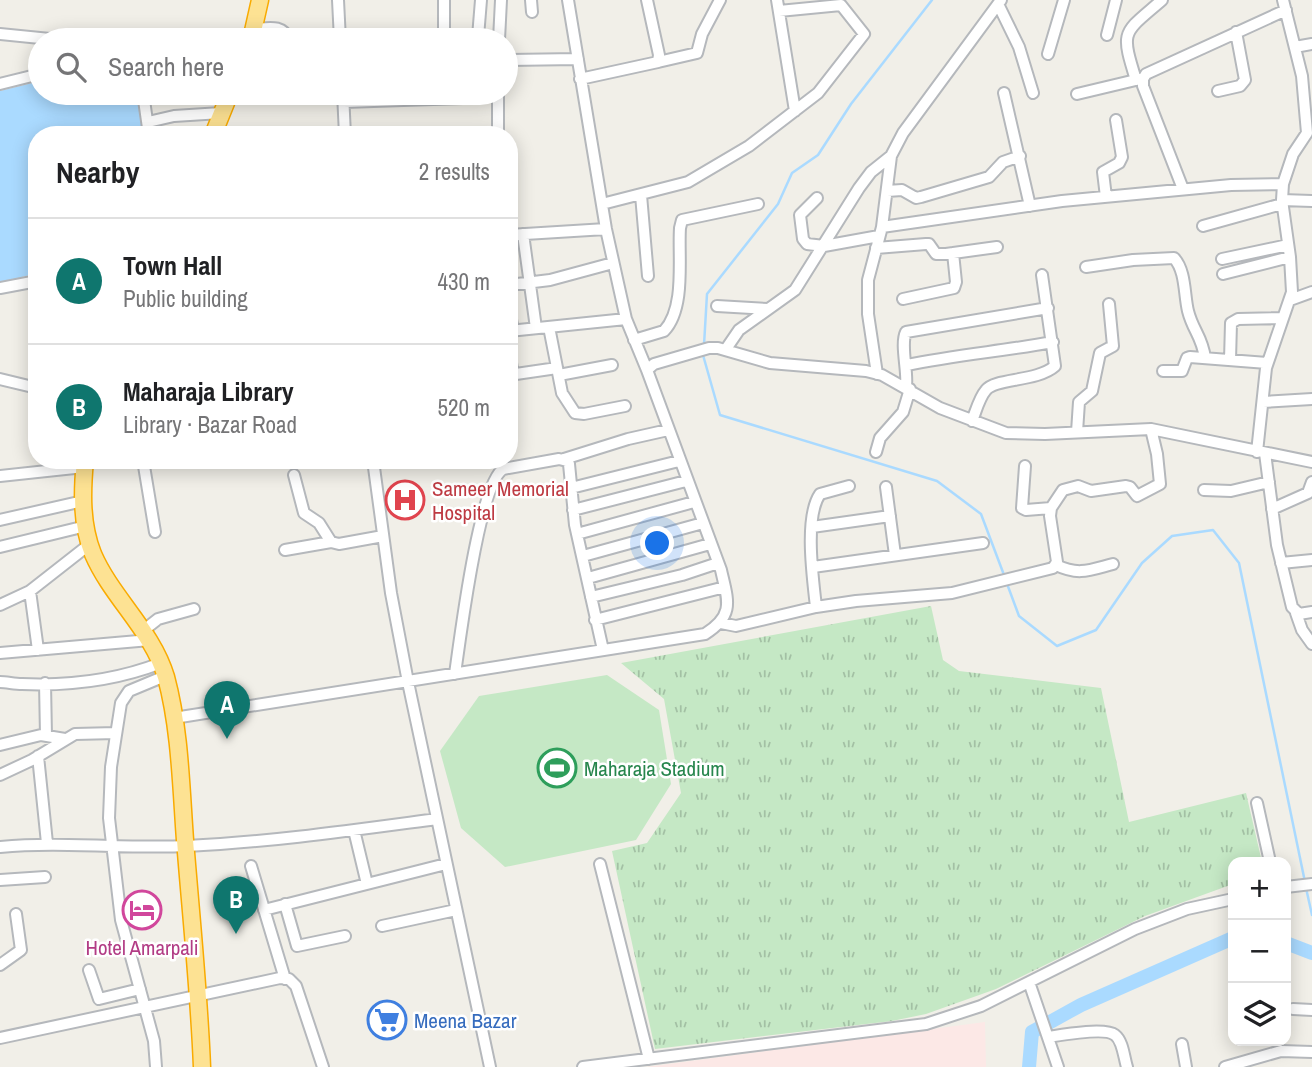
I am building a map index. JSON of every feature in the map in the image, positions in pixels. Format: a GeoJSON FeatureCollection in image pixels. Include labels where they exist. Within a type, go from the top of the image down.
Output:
{"type":"FeatureCollection","features":[{"type":"Feature","properties":{"kind":"highway"},"geometry":{"type":"LineString","coordinates":[[254,28],[260,0]]}},
{"type":"Feature","properties":{"kind":"highway"},"geometry":{"type":"LineString","coordinates":[[216,126],[225,105]]}},
{"type":"Feature","properties":{"kind":"highway"},"geometry":{"type":"LineString","coordinates":[[85,469],[83,501],[90,544],[103,573],[147,635],[163,669],[174,718],[199,996],[202,1067]]}},
{"type":"Feature","properties":{"kind":"street"},"geometry":{"type":"LineString","coordinates":[[338,0],[340,28]]}},
{"type":"Feature","properties":{"kind":"street"},"geometry":{"type":"LineString","coordinates":[[444,0],[444,28]]}},
{"type":"Feature","properties":{"kind":"street"},"geometry":{"type":"LineString","coordinates":[[479,28],[481,0]]}},
{"type":"Feature","properties":{"kind":"street"},"geometry":{"type":"LineString","coordinates":[[500,28],[501,0]]}},
{"type":"Feature","properties":{"kind":"street"},"geometry":{"type":"LineString","coordinates":[[531,0],[532,12]]}},
{"type":"Feature","properties":{"kind":"street"},"geometry":{"type":"LineString","coordinates":[[174,718],[705,634],[726,616],[724,587],[718,563],[626,318],[601,204],[568,0]]}},
{"type":"Feature","properties":{"kind":"street"},"geometry":{"type":"LineString","coordinates":[[647,0],[659,55],[658,62]]}},
{"type":"Feature","properties":{"kind":"street"},"geometry":{"type":"LineString","coordinates":[[580,79],[697,53],[702,34],[720,0]]}},
{"type":"Feature","properties":{"kind":"street"},"geometry":{"type":"LineString","coordinates":[[1048,54],[1063,0]]}},
{"type":"Feature","properties":{"kind":"street"},"geometry":{"type":"LineString","coordinates":[[1107,36],[1115,0]]}},
{"type":"Feature","properties":{"kind":"street"},"geometry":{"type":"LineString","coordinates":[[1162,0],[1136,22],[1127,34],[1127,51],[1183,190]]}},
{"type":"Feature","properties":{"kind":"street"},"geometry":{"type":"LineString","coordinates":[[877,374],[866,295],[881,231],[891,156],[903,133],[999,2],[1016,39],[1033,93]]}},
{"type":"Feature","properties":{"kind":"street"},"geometry":{"type":"LineString","coordinates":[[601,204],[641,195],[700,176],[749,146],[795,111],[827,82],[864,34],[841,5],[778,5],[795,111]]}},
{"type":"Feature","properties":{"kind":"street"},"geometry":{"type":"LineString","coordinates":[[1077,94],[1139,79],[1236,32],[1284,5],[1308,88],[1309,116],[1307,133],[1293,154],[1283,184],[1282,202],[1290,257],[1290,300],[1267,363],[1261,452],[1269,482],[1281,563],[1302,630],[1312,644]]}},
{"type":"Feature","properties":{"kind":"street"},"geometry":{"type":"LineString","coordinates":[[1218,91],[1240,86],[1245,80],[1236,32]]}},
{"type":"Feature","properties":{"kind":"street"},"geometry":{"type":"LineString","coordinates":[[0,34],[28,37]]}},
{"type":"Feature","properties":{"kind":"street"},"geometry":{"type":"LineString","coordinates":[[1295,47],[1312,44]]}},
{"type":"Feature","properties":{"kind":"street"},"geometry":{"type":"LineString","coordinates":[[518,60],[578,59]]}},
{"type":"Feature","properties":{"kind":"street"},"geometry":{"type":"LineString","coordinates":[[0,84],[28,77]]}},
{"type":"Feature","properties":{"kind":"street"},"geometry":{"type":"LineString","coordinates":[[1004,93],[1030,206]]}},
{"type":"Feature","properties":{"kind":"street"},"geometry":{"type":"LineString","coordinates":[[145,105],[148,126]]}},
{"type":"Feature","properties":{"kind":"street"},"geometry":{"type":"LineString","coordinates":[[343,105],[345,126]]}},
{"type":"Feature","properties":{"kind":"street"},"geometry":{"type":"LineString","coordinates":[[498,105],[498,126]]}},
{"type":"Feature","properties":{"kind":"street"},"geometry":{"type":"LineString","coordinates":[[148,122],[174,116],[221,113]]}},
{"type":"Feature","properties":{"kind":"street"},"geometry":{"type":"LineString","coordinates":[[1106,197],[1103,172],[1119,163],[1122,157],[1115,120]]}},
{"type":"Feature","properties":{"kind":"street"},"geometry":{"type":"LineString","coordinates":[[726,349],[739,330],[795,290],[859,188],[872,172],[891,156]]}},
{"type":"Feature","properties":{"kind":"street"},"geometry":{"type":"LineString","coordinates":[[887,191],[902,190],[916,198],[921,197],[989,177],[1003,162],[1020,156]]}},
{"type":"Feature","properties":{"kind":"street"},"geometry":{"type":"LineString","coordinates":[[817,198],[802,211],[799,219],[804,242],[811,246],[824,246],[881,231],[1030,206],[1231,185],[1283,184]]}},
{"type":"Feature","properties":{"kind":"street"},"geometry":{"type":"LineString","coordinates":[[641,195],[648,276]]}},
{"type":"Feature","properties":{"kind":"street"},"geometry":{"type":"LineString","coordinates":[[1203,226],[1282,202],[1312,201]]}},
{"type":"Feature","properties":{"kind":"street"},"geometry":{"type":"LineString","coordinates":[[634,340],[664,331],[672,319],[679,285],[682,220],[758,204]]}},
{"type":"Feature","properties":{"kind":"street"},"geometry":{"type":"LineString","coordinates":[[518,234],[606,229]]}},
{"type":"Feature","properties":{"kind":"street"},"geometry":{"type":"LineString","coordinates":[[523,234],[536,328]]}},
{"type":"Feature","properties":{"kind":"street"},"geometry":{"type":"LineString","coordinates":[[876,248],[929,244],[936,254],[997,247]]}},
{"type":"Feature","properties":{"kind":"street"},"geometry":{"type":"LineString","coordinates":[[1222,259],[1288,245]]}},
{"type":"Feature","properties":{"kind":"street"},"geometry":{"type":"LineString","coordinates":[[903,299],[954,288],[956,282],[953,253]]}},
{"type":"Feature","properties":{"kind":"street"},"geometry":{"type":"LineString","coordinates":[[1223,274],[1290,257]]}},
{"type":"Feature","properties":{"kind":"street"},"geometry":{"type":"LineString","coordinates":[[1086,267],[1133,260],[1174,258],[1181,270],[1191,321],[1203,342],[1205,358]]}},
{"type":"Feature","properties":{"kind":"street"},"geometry":{"type":"LineString","coordinates":[[518,284],[551,280],[613,263]]}},
{"type":"Feature","properties":{"kind":"street"},"geometry":{"type":"LineString","coordinates":[[972,421],[985,391],[991,386],[1039,376],[1055,366],[1042,275]]}},
{"type":"Feature","properties":{"kind":"street"},"geometry":{"type":"LineString","coordinates":[[0,288],[28,283]]}},
{"type":"Feature","properties":{"kind":"street"},"geometry":{"type":"LineString","coordinates":[[1290,300],[1312,292]]}},
{"type":"Feature","properties":{"kind":"street"},"geometry":{"type":"LineString","coordinates":[[1077,432],[1079,402],[1092,391],[1100,353],[1113,346],[1109,304]]}},
{"type":"Feature","properties":{"kind":"street"},"geometry":{"type":"LineString","coordinates":[[717,306],[768,309]]}},
{"type":"Feature","properties":{"kind":"street"},"geometry":{"type":"LineString","coordinates":[[876,452],[880,438],[902,412],[908,388],[903,338],[906,332],[1048,308]]}},
{"type":"Feature","properties":{"kind":"street"},"geometry":{"type":"LineString","coordinates":[[518,330],[626,318]]}},
{"type":"Feature","properties":{"kind":"street"},"geometry":{"type":"LineString","coordinates":[[1230,360],[1230,326],[1234,321],[1283,318]]}},
{"type":"Feature","properties":{"kind":"street"},"geometry":{"type":"LineString","coordinates":[[549,327],[563,397],[578,415],[625,406]]}},
{"type":"Feature","properties":{"kind":"street"},"geometry":{"type":"LineString","coordinates":[[906,365],[952,355],[1053,342]]}},
{"type":"Feature","properties":{"kind":"street"},"geometry":{"type":"LineString","coordinates":[[647,370],[654,364],[704,349],[726,349],[770,363],[877,374],[908,388],[940,408],[1006,433],[1151,429],[1309,460]]}},
{"type":"Feature","properties":{"kind":"street"},"geometry":{"type":"LineString","coordinates":[[1163,371],[1182,371],[1187,358],[1267,363]]}},
{"type":"Feature","properties":{"kind":"street"},"geometry":{"type":"LineString","coordinates":[[518,373],[612,365]]}},
{"type":"Feature","properties":{"kind":"street"},"geometry":{"type":"LineString","coordinates":[[0,379],[28,386]]}},
{"type":"Feature","properties":{"kind":"street"},"geometry":{"type":"LineString","coordinates":[[1263,402],[1312,399]]}},
{"type":"Feature","properties":{"kind":"street"},"geometry":{"type":"LineString","coordinates":[[1056,565],[1051,508],[1066,488],[1078,486],[1091,491],[1126,486],[1137,496],[1160,484],[1151,429]]}},
{"type":"Feature","properties":{"kind":"street"},"geometry":{"type":"LineString","coordinates":[[518,467],[564,459],[668,430]]}},
{"type":"Feature","properties":{"kind":"street"},"geometry":{"type":"LineString","coordinates":[[564,459],[569,464],[577,534],[604,650]]}},
{"type":"Feature","properties":{"kind":"street"},"geometry":{"type":"LineString","coordinates":[[570,488],[679,461]]}},
{"type":"Feature","properties":{"kind":"street"},"geometry":{"type":"LineString","coordinates":[[1025,466],[1022,508],[1051,508]]}},
{"type":"Feature","properties":{"kind":"street"},"geometry":{"type":"LineString","coordinates":[[0,476],[50,469]]}},
{"type":"Feature","properties":{"kind":"street"},"geometry":{"type":"LineString","coordinates":[[144,469],[155,532]]}},
{"type":"Feature","properties":{"kind":"street"},"geometry":{"type":"LineString","coordinates":[[374,469],[408,682],[490,1067]]}},
{"type":"Feature","properties":{"kind":"street"},"geometry":{"type":"LineString","coordinates":[[454,674],[478,529],[494,481],[503,469]]}},
{"type":"Feature","properties":{"kind":"street"},"geometry":{"type":"LineString","coordinates":[[294,475],[304,513],[319,523],[331,542]]}},
{"type":"Feature","properties":{"kind":"street"},"geometry":{"type":"LineString","coordinates":[[573,510],[687,481]]}},
{"type":"Feature","properties":{"kind":"street"},"geometry":{"type":"LineString","coordinates":[[1204,490],[1231,491],[1269,482]]}},
{"type":"Feature","properties":{"kind":"street"},"geometry":{"type":"LineString","coordinates":[[1272,509],[1308,497],[1312,482]]}},
{"type":"Feature","properties":{"kind":"street"},"geometry":{"type":"LineString","coordinates":[[816,607],[812,527],[816,503],[820,494],[849,486]]}},
{"type":"Feature","properties":{"kind":"street"},"geometry":{"type":"LineString","coordinates":[[886,487],[895,555]]}},
{"type":"Feature","properties":{"kind":"street"},"geometry":{"type":"LineString","coordinates":[[0,520],[83,501]]}},
{"type":"Feature","properties":{"kind":"street"},"geometry":{"type":"LineString","coordinates":[[577,534],[694,502]]}},
{"type":"Feature","properties":{"kind":"street"},"geometry":{"type":"LineString","coordinates":[[812,527],[890,516]]}},
{"type":"Feature","properties":{"kind":"street"},"geometry":{"type":"LineString","coordinates":[[583,556],[703,523]]}},
{"type":"Feature","properties":{"kind":"street"},"geometry":{"type":"LineString","coordinates":[[0,547],[86,526]]}},
{"type":"Feature","properties":{"kind":"street"},"geometry":{"type":"LineString","coordinates":[[285,550],[383,536]]}},
{"type":"Feature","properties":{"kind":"street"},"geometry":{"type":"LineString","coordinates":[[813,567],[983,543]]}},
{"type":"Feature","properties":{"kind":"street"},"geometry":{"type":"LineString","coordinates":[[0,605],[30,591],[90,544]]}},
{"type":"Feature","properties":{"kind":"street"},"geometry":{"type":"LineString","coordinates":[[588,578],[710,544]]}},
{"type":"Feature","properties":{"kind":"street"},"geometry":{"type":"LineString","coordinates":[[1281,563],[1312,560]]}},
{"type":"Feature","properties":{"kind":"street"},"geometry":{"type":"LineString","coordinates":[[591,597],[682,575],[718,563]]}},
{"type":"Feature","properties":{"kind":"street"},"geometry":{"type":"LineString","coordinates":[[721,623],[736,626],[816,607],[952,593],[1006,581],[1056,565],[1078,572],[1113,564]]}},
{"type":"Feature","properties":{"kind":"street"},"geometry":{"type":"LineString","coordinates":[[595,620],[724,587]]}},
{"type":"Feature","properties":{"kind":"street"},"geometry":{"type":"LineString","coordinates":[[30,591],[38,650]]}},
{"type":"Feature","properties":{"kind":"street"},"geometry":{"type":"LineString","coordinates":[[0,653],[147,635],[158,619],[194,609]]}},
{"type":"Feature","properties":{"kind":"street"},"geometry":{"type":"LineString","coordinates":[[1296,613],[1312,612]]}},
{"type":"Feature","properties":{"kind":"street"},"geometry":{"type":"LineString","coordinates":[[0,682],[45,684],[119,677],[163,669]]}},
{"type":"Feature","properties":{"kind":"street"},"geometry":{"type":"LineString","coordinates":[[156,1067],[154,1041],[121,920],[109,818],[110,777],[124,696],[163,669]]}},
{"type":"Feature","properties":{"kind":"street"},"geometry":{"type":"LineString","coordinates":[[45,684],[46,736]]}},
{"type":"Feature","properties":{"kind":"street"},"geometry":{"type":"LineString","coordinates":[[0,775],[80,733],[116,733]]}},
{"type":"Feature","properties":{"kind":"street"},"geometry":{"type":"LineString","coordinates":[[0,745],[35,736],[65,739]]}},
{"type":"Feature","properties":{"kind":"street"},"geometry":{"type":"LineString","coordinates":[[38,756],[47,843]]}},
{"type":"Feature","properties":{"kind":"street"},"geometry":{"type":"LineString","coordinates":[[1258,803],[1269,857]]}},
{"type":"Feature","properties":{"kind":"street"},"geometry":{"type":"LineString","coordinates":[[0,846],[47,843],[186,846],[437,819]]}},
{"type":"Feature","properties":{"kind":"street"},"geometry":{"type":"LineString","coordinates":[[354,830],[367,884]]}},
{"type":"Feature","properties":{"kind":"street"},"geometry":{"type":"LineString","coordinates":[[264,909],[446,864]]}},
{"type":"Feature","properties":{"kind":"street"},"geometry":{"type":"LineString","coordinates":[[600,864],[649,1059]]}},
{"type":"Feature","properties":{"kind":"street"},"geometry":{"type":"LineString","coordinates":[[251,866],[285,979]]}},
{"type":"Feature","properties":{"kind":"street"},"geometry":{"type":"LineString","coordinates":[[0,880],[46,877]]}},
{"type":"Feature","properties":{"kind":"street"},"geometry":{"type":"LineString","coordinates":[[1291,886],[1311,884]]}},
{"type":"Feature","properties":{"kind":"street"},"geometry":{"type":"LineString","coordinates":[[583,1067],[926,1024],[981,1006],[1135,929],[1187,909],[1228,900]]}},
{"type":"Feature","properties":{"kind":"street"},"geometry":{"type":"LineString","coordinates":[[285,904],[297,946],[345,936]]}},
{"type":"Feature","properties":{"kind":"street"},"geometry":{"type":"LineString","coordinates":[[382,926],[456,911]]}},
{"type":"Feature","properties":{"kind":"street"},"geometry":{"type":"LineString","coordinates":[[0,965],[21,950],[16,914]]}},
{"type":"Feature","properties":{"kind":"street"},"geometry":{"type":"LineString","coordinates":[[89,970],[99,999],[140,989]]}},
{"type":"Feature","properties":{"kind":"street"},"geometry":{"type":"LineString","coordinates":[[0,1038],[260,981],[289,979],[296,986],[323,1067]]}},
{"type":"Feature","properties":{"kind":"street"},"geometry":{"type":"LineString","coordinates":[[1029,982],[1058,1067]]}},
{"type":"Feature","properties":{"kind":"street"},"geometry":{"type":"LineString","coordinates":[[1293,1009],[1312,1010]]}},
{"type":"Feature","properties":{"kind":"street"},"geometry":{"type":"LineString","coordinates":[[1047,1034],[1111,1033],[1119,1039],[1127,1067]]}},
{"type":"Feature","properties":{"kind":"street"},"geometry":{"type":"LineString","coordinates":[[1182,1044],[1186,1067]]}},
{"type":"Feature","properties":{"kind":"street"},"geometry":{"type":"LineString","coordinates":[[1225,1067],[1262,1061],[1281,1051],[1312,1052]]}},
{"type":"Feature","properties":{"kind":"shaded area"},"geometry":{"type":"Polygon","coordinates":[[[985,1022],[986,1067],[646,1067],[985,1022]]]}},
{"type":"Feature","properties":{"kind":"green space"},"geometry":{"type":"Polygon","coordinates":[[[931,606],[943,660],[959,671],[1101,688],[1129,822],[1246,793],[1261,857],[1228,857],[1228,886],[1145,916],[996,989],[926,1014],[892,1021],[655,1049],[612,851],[647,843],[681,793],[664,699],[621,663],[931,606]]]}},
{"type":"Feature","properties":{"kind":"green space","name":"Maharaja Stadium"},"geometry":{"type":"Polygon","coordinates":[[[607,675],[659,710],[671,784],[636,840],[505,867],[461,828],[440,751],[479,696],[607,675]]]}},
{"type":"Feature","properties":{"kind":"water"},"geometry":{"type":"Polygon","coordinates":[[[28,84],[28,105],[142,105],[145,126],[28,126],[28,275],[0,283],[0,91],[28,84]]]}},
{"type":"Feature","properties":{"kind":"waterway"},"geometry":{"type":"LineString","coordinates":[[704,345],[707,294],[778,204],[792,173],[818,155],[851,104],[932,0]]}},
{"type":"Feature","properties":{"kind":"waterway"},"geometry":{"type":"LineString","coordinates":[[703,355],[720,415],[937,481],[981,514],[1004,575]]}},
{"type":"Feature","properties":{"kind":"waterway"},"geometry":{"type":"LineString","coordinates":[[1006,581],[1019,616],[1057,646],[1096,630],[1142,563],[1172,536],[1213,530],[1239,563],[1305,882]]}},
{"type":"Feature","properties":{"kind":"waterway"},"geometry":{"type":"LineString","coordinates":[[1306,888],[1312,915]]}},
{"type":"Feature","properties":{"kind":"waterway"},"geometry":{"type":"LineString","coordinates":[[1029,1067],[1032,1032],[1081,1005],[1228,940]]}},
{"type":"Feature","properties":{"kind":"waterway"},"geometry":{"type":"LineString","coordinates":[[1291,945],[1312,953]]}},
{"type":"Feature","properties":{"kind":"place","name":"Sameer Memorial Hospital"},"geometry":{"type":"Point","coordinates":[405,500]}},
{"type":"Feature","properties":{"kind":"place","name":"Town Hall"},"geometry":{"type":"Point","coordinates":[227,739]}},
{"type":"Feature","properties":{"kind":"place","name":"Maharaja Stadium"},"geometry":{"type":"Point","coordinates":[557,768]}},
{"type":"Feature","properties":{"kind":"place","name":"Hotel Amarpali"},"geometry":{"type":"Point","coordinates":[142,910]}},
{"type":"Feature","properties":{"kind":"place","name":"Maharaja Library"},"geometry":{"type":"Point","coordinates":[236,934]}},
{"type":"Feature","properties":{"kind":"place","name":"Meena Bazar"},"geometry":{"type":"Point","coordinates":[387,1020]}}]}
